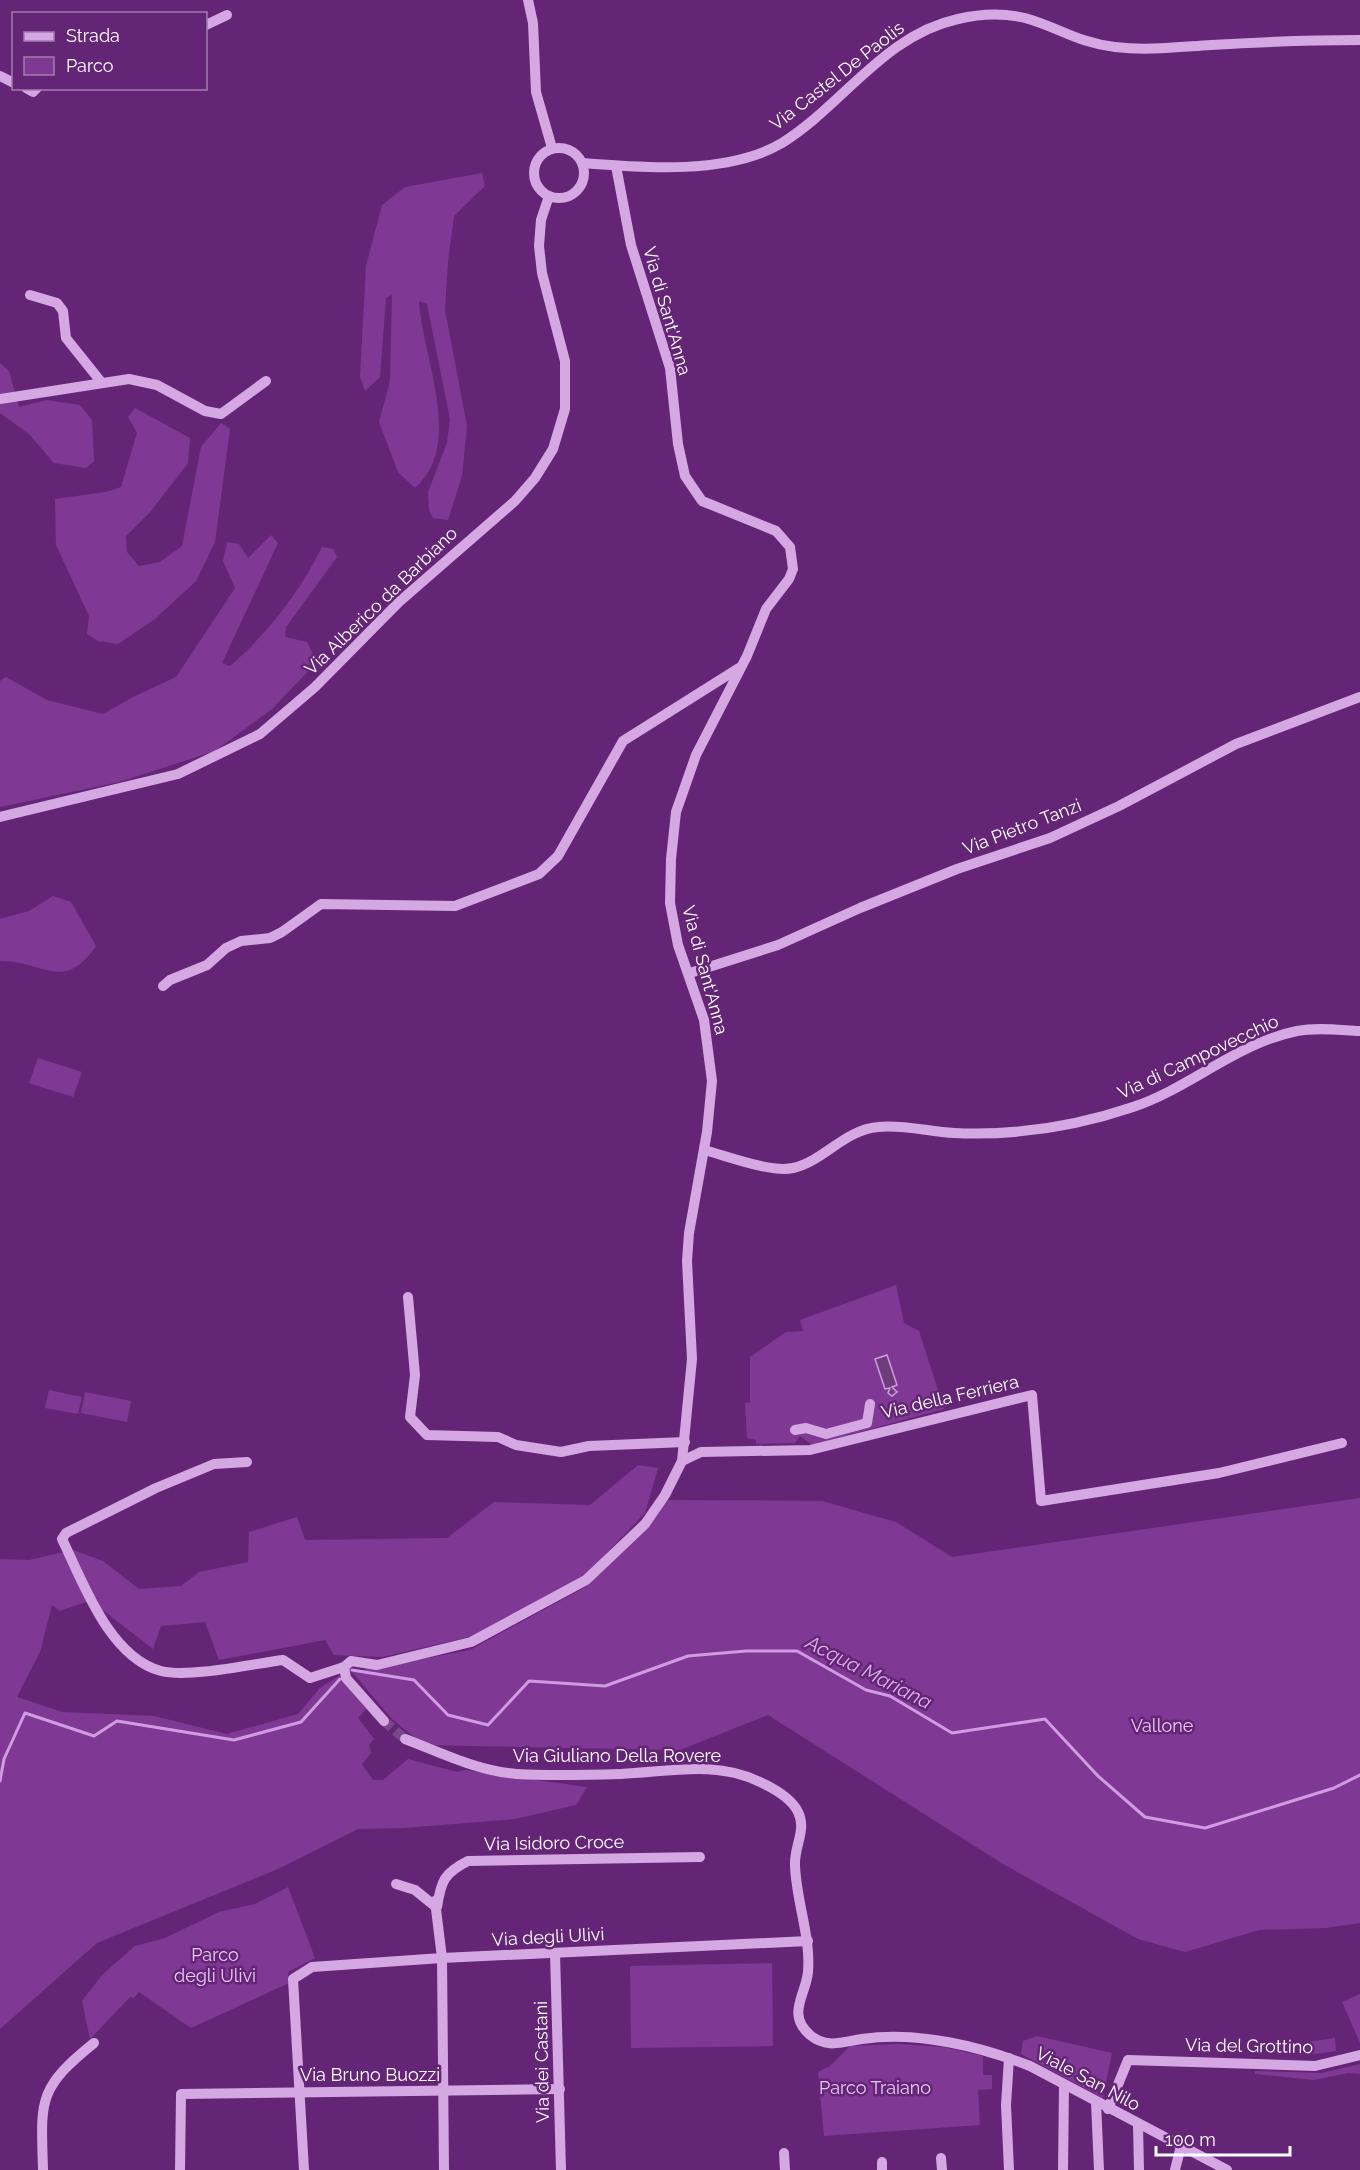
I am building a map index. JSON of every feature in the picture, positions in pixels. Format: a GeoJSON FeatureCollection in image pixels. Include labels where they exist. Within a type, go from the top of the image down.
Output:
{"type":"FeatureCollection","features":[{"type":"Feature","properties":{"kind":"street"},"geometry":{"type":"LineString","coordinates":[[528,0],[533,23],[536,92],[552,148]]}},
{"type":"Feature","properties":{"kind":"street"},"geometry":{"type":"LineString","coordinates":[[207,25],[227,15]]}},
{"type":"Feature","properties":{"kind":"street","name":"Via Castel De Paolis"},"geometry":{"type":"LineString","coordinates":[[582,163],[616,166],[704,164],[756,155],[799,131],[865,72],[916,35],[960,18],[997,15],[1019,17],[1088,42],[1135,49],[1360,40]]}},
{"type":"Feature","properties":{"kind":"street"},"geometry":{"type":"LineString","coordinates":[[552,148],[566,149],[582,163],[583,179],[573,193],[566,197],[549,196],[537,186],[534,171],[539,157],[552,148]]}},
{"type":"Feature","properties":{"kind":"street","name":"Via di Sant'Anna"},"geometry":{"type":"LineString","coordinates":[[247,1462],[214,1464],[156,1488],[66,1533],[62,1539],[100,1619],[123,1646],[145,1664],[162,1671],[187,1672],[283,1660],[310,1678],[344,1667],[351,1661],[377,1665],[471,1642],[586,1580],[645,1524],[665,1495],[682,1461],[692,1359],[687,1261],[693,1206],[711,1101],[710,1059],[702,1012],[690,973],[678,945],[670,903],[676,812],[696,755],[766,609],[789,579],[793,558],[790,547],[776,531],[702,501],[685,476],[678,444],[670,368],[631,245],[616,166]]}},
{"type":"Feature","properties":{"kind":"street","name":"Via Alberico da Barbiano"},"geometry":{"type":"LineString","coordinates":[[0,817],[178,774],[260,734],[315,687],[399,602],[515,501],[536,478],[553,448],[564,409],[565,360],[540,256],[540,226],[549,196]]}},
{"type":"Feature","properties":{"kind":"street"},"geometry":{"type":"LineString","coordinates":[[30,296],[57,303],[63,311],[66,338],[102,384]]}},
{"type":"Feature","properties":{"kind":"street"},"geometry":{"type":"LineString","coordinates":[[0,399],[129,379],[144,381],[216,414],[230,410],[266,381]]}},
{"type":"Feature","properties":{"kind":"street"},"geometry":{"type":"LineString","coordinates":[[163,986],[170,980],[207,965],[226,948],[241,941],[270,938],[282,932],[321,904],[455,906],[539,874],[558,856],[623,741],[739,668]]}},
{"type":"Feature","properties":{"kind":"street","name":"Via Pietro Tanzi"},"geometry":{"type":"LineString","coordinates":[[690,973],[778,945],[946,873],[1050,838],[1119,806],[1236,744],[1360,697]]}},
{"type":"Feature","properties":{"kind":"street","name":"Via di Campovecchio"},"geometry":{"type":"LineString","coordinates":[[704,1150],[789,1169],[804,1164],[848,1136],[878,1126],[988,1134],[1050,1130],[1158,1098],[1242,1052],[1274,1038],[1306,1030],[1360,1031]]}},
{"type":"Feature","properties":{"kind":"street"},"geometry":{"type":"LineString","coordinates":[[408,1297],[415,1375],[410,1417],[427,1435],[498,1437],[516,1445],[561,1452],[589,1446],[685,1442]]}},
{"type":"Feature","properties":{"kind":"street","name":"Via della Ferriera"},"geometry":{"type":"LineString","coordinates":[[682,1461],[701,1452],[810,1450],[1032,1395],[1041,1502],[1219,1473],[1342,1443]]}},
{"type":"Feature","properties":{"kind":"street"},"geometry":{"type":"LineString","coordinates":[[795,1430],[806,1428],[826,1434],[867,1423],[870,1404]]}},
{"type":"Feature","properties":{"kind":"street"},"geometry":{"type":"LineString","coordinates":[[344,1667],[344,1675],[384,1721]]}},
{"type":"Feature","properties":{"kind":"street","name":"Via Giuliano Della Rovere"},"geometry":{"type":"LineString","coordinates":[[405,1739],[480,1768],[516,1774],[622,1774],[718,1768],[759,1782],[789,1801],[797,1811],[803,1825],[796,1845],[795,1864],[800,1906],[808,1941]]}},
{"type":"Feature","properties":{"kind":"street","name":"Via Isidoro Croce"},"geometry":{"type":"LineString","coordinates":[[436,1903],[440,1883],[453,1869],[468,1861],[700,1857]]}},
{"type":"Feature","properties":{"kind":"street"},"geometry":{"type":"LineString","coordinates":[[396,1884],[436,1903],[442,1958],[444,2170]]}},
{"type":"Feature","properties":{"kind":"street","name":"Via degli Ulivi"},"geometry":{"type":"LineString","coordinates":[[300,2092],[292,1978],[312,1968],[442,1958],[808,1941]]}},
{"type":"Feature","properties":{"kind":"street","name":"Viale San Nilo"},"geometry":{"type":"LineString","coordinates":[[808,1941],[807,1984],[798,2003],[800,2021],[809,2034],[818,2039],[833,2044],[862,2039],[943,2042],[1009,2058],[1227,2170]]}},
{"type":"Feature","properties":{"kind":"street","name":"Via dei Castani"},"geometry":{"type":"LineString","coordinates":[[555,1953],[561,2170]]}},
{"type":"Feature","properties":{"kind":"street"},"geometry":{"type":"LineString","coordinates":[[43,2170],[40,2125],[46,2097],[67,2065],[94,2043]]}},
{"type":"Feature","properties":{"kind":"street","name":"Via del Grottino"},"geometry":{"type":"LineString","coordinates":[[1108,2109],[1128,2060],[1315,2066],[1360,2055]]}},
{"type":"Feature","properties":{"kind":"street"},"geometry":{"type":"LineString","coordinates":[[1009,2058],[1006,2105],[1009,2170]]}},
{"type":"Feature","properties":{"kind":"street"},"geometry":{"type":"LineString","coordinates":[[1063,2170],[1064,2085]]}},
{"type":"Feature","properties":{"kind":"street","name":"Via Bruno Buozzi"},"geometry":{"type":"LineString","coordinates":[[180,2170],[181,2094],[560,2089]]}},
{"type":"Feature","properties":{"kind":"street"},"geometry":{"type":"LineString","coordinates":[[300,2092],[304,2170]]}},
{"type":"Feature","properties":{"kind":"street"},"geometry":{"type":"LineString","coordinates":[[1096,2102],[1099,2170]]}},
{"type":"Feature","properties":{"kind":"street"},"geometry":{"type":"LineString","coordinates":[[1138,2125],[1138,2170]]}},
{"type":"Feature","properties":{"kind":"street"},"geometry":{"type":"LineString","coordinates":[[1175,2170],[1181,2146]]}},
{"type":"Feature","properties":{"kind":"street"},"geometry":{"type":"LineString","coordinates":[[784,2153],[784,2170]]}},
{"type":"Feature","properties":{"kind":"street"},"geometry":{"type":"LineString","coordinates":[[941,2158],[942,2170]]}},
{"type":"Feature","properties":{"kind":"green space"},"geometry":{"type":"Polygon","coordinates":[[[482,173],[485,186],[454,216],[448,261],[445,310],[467,426],[462,476],[448,520],[433,518],[429,510],[428,492],[447,443],[450,419],[427,304],[419,301],[437,399],[439,424],[437,448],[430,470],[415,488],[398,472],[379,422],[390,381],[392,294],[386,298],[380,377],[365,391],[360,377],[366,266],[382,205],[405,187],[482,173]]]}},
{"type":"Feature","properties":{"kind":"green space"},"geometry":{"type":"Polygon","coordinates":[[[0,363],[9,371],[19,407],[47,400],[80,405],[92,420],[94,461],[86,468],[54,463],[30,435],[0,413],[0,363]]]}},
{"type":"Feature","properties":{"kind":"green space"},"geometry":{"type":"Polygon","coordinates":[[[135,408],[190,438],[188,463],[151,511],[126,536],[127,552],[139,566],[160,562],[182,546],[201,447],[221,423],[230,429],[215,542],[196,581],[155,619],[118,644],[98,641],[87,634],[89,616],[56,545],[55,499],[106,492],[121,487],[137,433],[128,417],[135,408]]]}},
{"type":"Feature","properties":{"kind":"green space"},"geometry":{"type":"Polygon","coordinates":[[[271,535],[278,543],[222,663],[230,666],[244,654],[282,611],[304,580],[322,547],[333,549],[337,557],[286,627],[285,637],[307,642],[317,662],[272,709],[215,751],[119,782],[0,807],[0,681],[6,677],[47,700],[103,714],[176,677],[235,588],[223,561],[227,542],[239,544],[248,558],[271,535]]]}},
{"type":"Feature","properties":{"kind":"green space"},"geometry":{"type":"Polygon","coordinates":[[[53,896],[71,902],[96,946],[84,960],[62,972],[0,961],[0,919],[29,911],[53,896]]]}},
{"type":"Feature","properties":{"kind":"green space"},"geometry":{"type":"Polygon","coordinates":[[[38,1058],[82,1072],[73,1097],[29,1083],[38,1058]]]}},
{"type":"Feature","properties":{"kind":"green space"},"geometry":{"type":"Polygon","coordinates":[[[896,1285],[904,1323],[919,1331],[944,1409],[812,1445],[800,1436],[795,1443],[756,1444],[756,1440],[747,1438],[745,1403],[750,1402],[750,1357],[786,1332],[803,1331],[800,1320],[896,1285]]]}},
{"type":"Feature","properties":{"kind":"green space"},"geometry":{"type":"Polygon","coordinates":[[[49,1390],[82,1397],[78,1414],[45,1408],[49,1390]]]}},
{"type":"Feature","properties":{"kind":"green space"},"geometry":{"type":"Polygon","coordinates":[[[85,1392],[131,1401],[127,1422],[81,1413],[85,1392]]]}},
{"type":"Feature","properties":{"kind":"green space"},"geometry":{"type":"Polygon","coordinates":[[[638,1465],[658,1468],[645,1513],[584,1577],[469,1637],[382,1657],[334,1655],[325,1640],[219,1660],[205,1622],[161,1626],[153,1649],[100,1608],[97,1598],[60,1611],[52,1605],[40,1652],[17,1697],[62,1712],[154,1716],[227,1734],[298,1714],[320,1688],[339,1676],[366,1709],[358,1718],[374,1739],[369,1745],[371,1753],[362,1764],[373,1780],[383,1780],[408,1759],[457,1772],[465,1770],[587,1787],[576,1805],[515,1819],[404,1828],[358,1829],[278,1869],[97,1943],[0,2029],[0,1559],[29,1560],[73,1550],[103,1561],[139,1589],[181,1586],[199,1572],[248,1562],[249,1532],[297,1517],[305,1540],[447,1538],[494,1502],[590,1505],[638,1465]]]}},
{"type":"Feature","properties":{"kind":"green space","name":"Vallone"},"geometry":{"type":"Polygon","coordinates":[[[1360,1498],[1360,1923],[1326,1928],[1259,1930],[1185,1952],[1138,1939],[1003,1864],[768,1715],[680,1750],[424,1745],[392,1719],[352,1672],[470,1650],[587,1586],[668,1500],[822,1501],[896,1522],[952,1557],[1360,1498]]]}},
{"type":"Feature","properties":{"kind":"green space","name":"Parco degli Ulivi"},"geometry":{"type":"Polygon","coordinates":[[[288,1887],[315,1958],[288,1972],[289,1983],[191,2028],[139,1992],[134,1998],[130,1997],[90,2039],[82,2001],[102,1975],[135,1946],[165,1938],[219,1912],[255,1904],[288,1887]]]}},
{"type":"Feature","properties":{"kind":"green space"},"geometry":{"type":"Polygon","coordinates":[[[772,1963],[773,2046],[631,2048],[630,1966],[772,1963]]]}},
{"type":"Feature","properties":{"kind":"green space"},"geometry":{"type":"Polygon","coordinates":[[[1360,1994],[1360,2043],[1342,2002],[1360,1994]]]}},
{"type":"Feature","properties":{"kind":"green space"},"geometry":{"type":"Polygon","coordinates":[[[1037,2036],[1112,2053],[1103,2098],[1021,2054],[1023,2041],[1037,2036]]]}},
{"type":"Feature","properties":{"kind":"green space"},"geometry":{"type":"Polygon","coordinates":[[[1335,2038],[1336,2051],[1308,2055],[1306,2042],[1335,2038]]]}},
{"type":"Feature","properties":{"kind":"green space","name":"Parco Traiano"},"geometry":{"type":"Polygon","coordinates":[[[899,2044],[944,2047],[983,2056],[983,2075],[992,2075],[992,2089],[978,2090],[980,2125],[824,2136],[818,2072],[830,2066],[850,2046],[899,2044]]]}},
{"type":"Feature","properties":{"kind":"green space"},"geometry":{"type":"Polygon","coordinates":[[[1360,2064],[1360,2074],[1348,2073],[1314,2080],[1255,2074],[1255,2071],[1322,2073],[1360,2064]]]}},
{"type":"Feature","properties":{"kind":"shaded area"},"geometry":{"type":"Polygon","coordinates":[[[887,1355],[897,1385],[892,1387],[897,1392],[892,1396],[888,1393],[890,1388],[885,1389],[875,1359],[887,1355]]]}},
{"type":"Feature","properties":{"kind":"waterway","name":"Acqua Mariana"},"geometry":{"type":"LineString","coordinates":[[352,1670],[414,1680],[448,1715],[488,1725],[529,1681],[605,1686],[688,1656],[746,1651],[797,1651],[866,1690],[890,1696],[952,1733],[1045,1719],[1098,1776],[1145,1817],[1205,1828],[1334,1788],[1360,1775]]}},
{"type":"Feature","properties":{"kind":"waterway","name":"Acqua Mariana"},"geometry":{"type":"LineString","coordinates":[[0,1781],[4,1759],[25,1713],[94,1736],[117,1721],[234,1740],[301,1722],[340,1679]]}},
{"type":"Feature","properties":{"kind":"tunnel"},"geometry":{"type":"LineString","coordinates":[[384,1721],[405,1739]]}}]}
